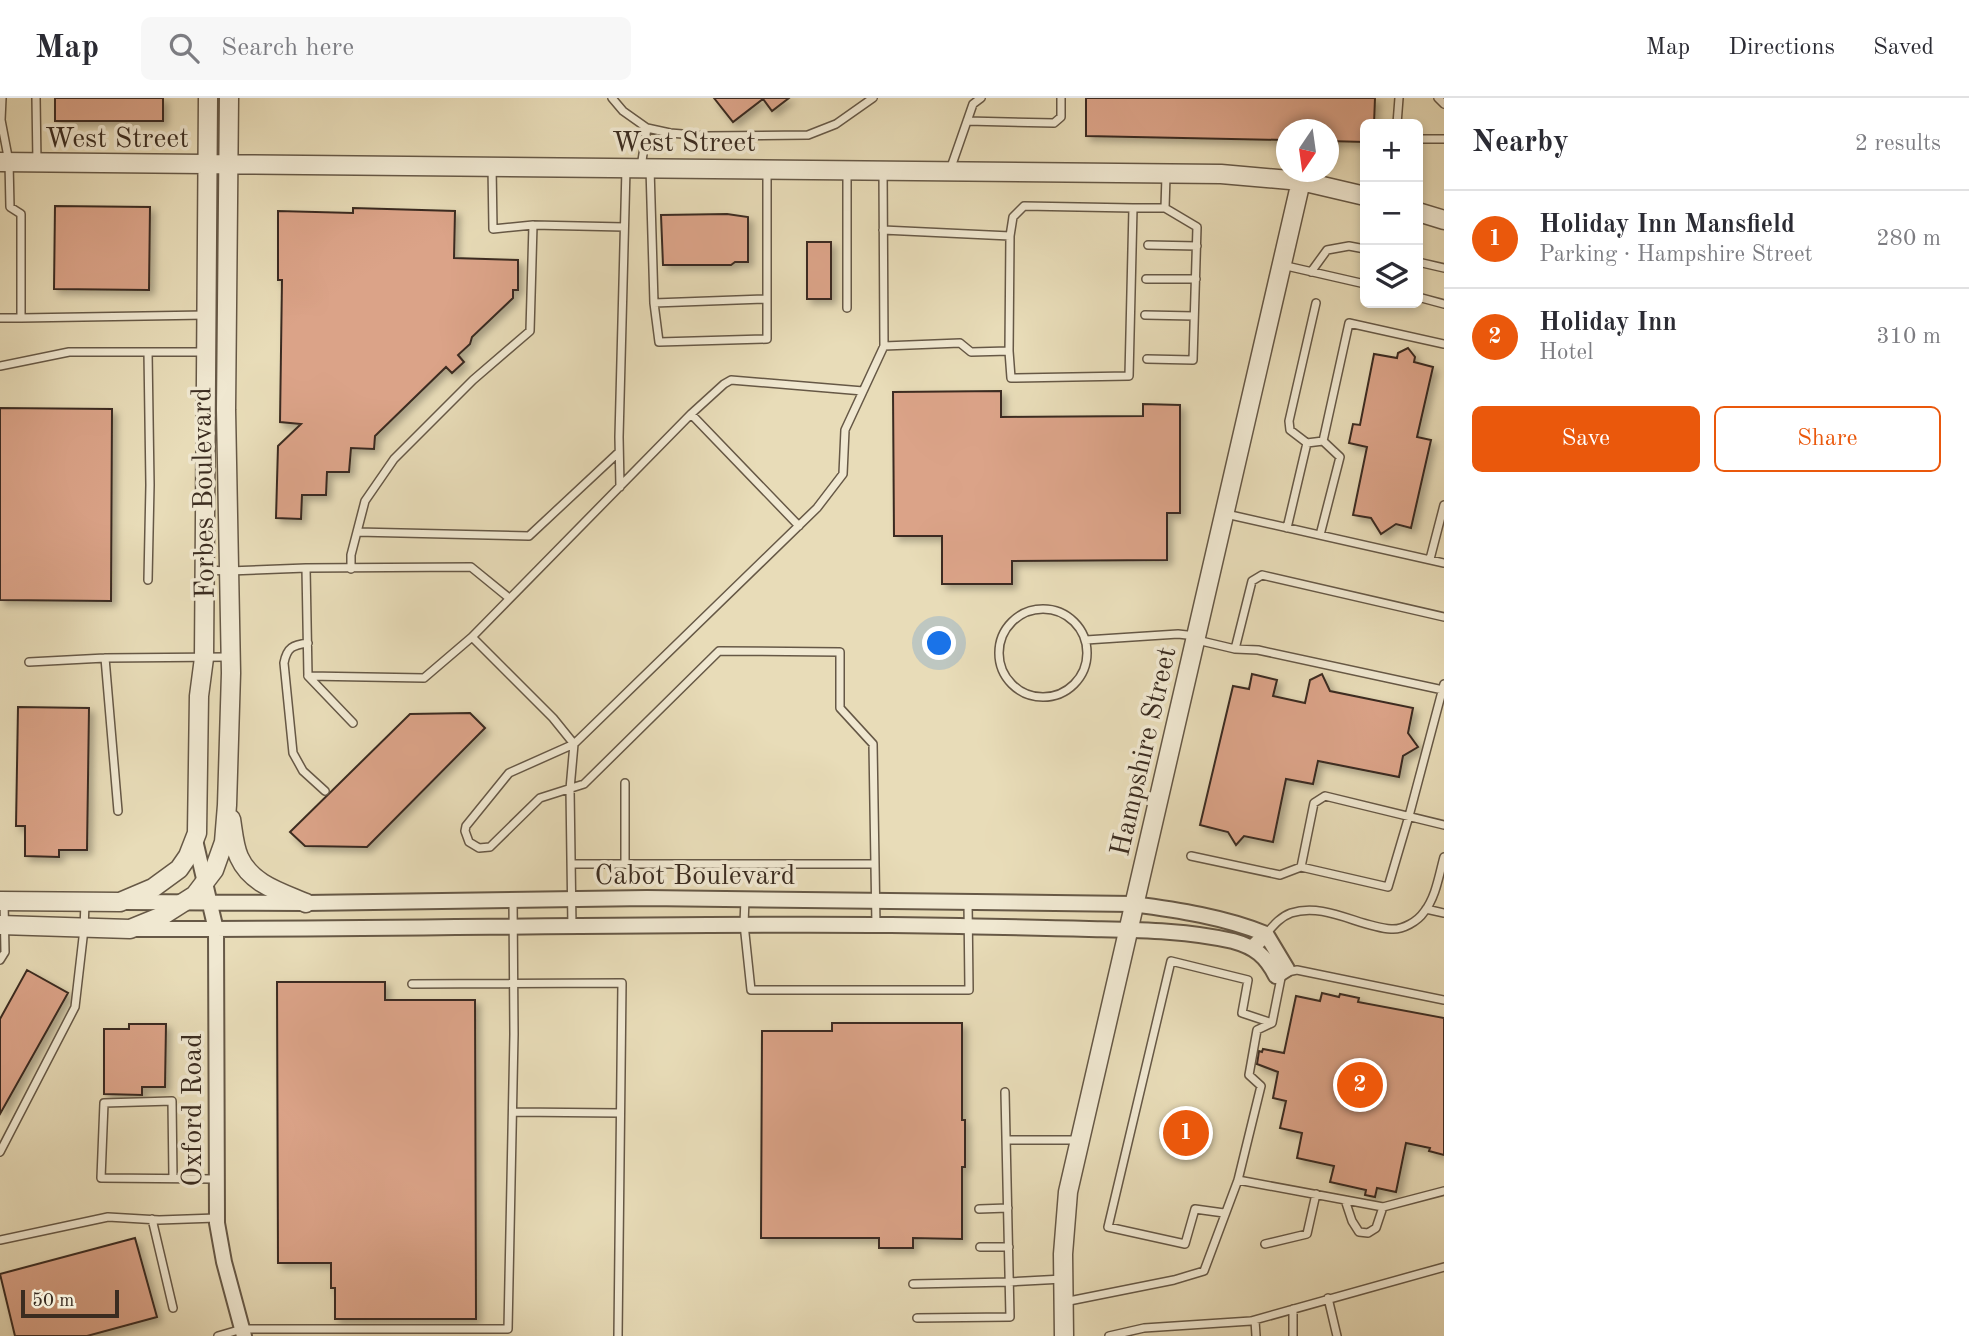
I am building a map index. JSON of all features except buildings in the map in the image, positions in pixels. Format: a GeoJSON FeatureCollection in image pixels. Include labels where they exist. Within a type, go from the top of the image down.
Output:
{"type":"FeatureCollection","features":[{"type":"Feature","properties":{"kind":"street","name":"Forbes Boulevard"},"geometry":{"type":"LineString","coordinates":[[2,901],[120,902],[153,888],[171,876],[188,856],[195,840],[199,806],[200,696],[204,658],[208,98]]}},
{"type":"Feature","properties":{"kind":"street","name":"Forbes Boulevard"},"geometry":{"type":"LineString","coordinates":[[2,925],[130,929],[162,916],[195,895],[214,870],[224,842],[230,657],[227,327],[229,98]]}},
{"type":"Feature","properties":{"kind":"street","name":"West Street"},"geometry":{"type":"LineString","coordinates":[[5,162],[883,169],[1234,174],[1276,178]]}},
{"type":"Feature","properties":{"kind":"street","name":"Hampshire Street"},"geometry":{"type":"LineString","coordinates":[[1064,1336],[1063,1279],[1068,1192],[1301,182]]}},
{"type":"Feature","properties":{"kind":"street","name":"West Street"},"geometry":{"type":"LineString","coordinates":[[1305,182],[1360,195]]}},
{"type":"Feature","properties":{"kind":"street"},"geometry":{"type":"LineString","coordinates":[[1423,214],[1444,220]]}},
{"type":"Feature","properties":{"kind":"street"},"geometry":{"type":"LineString","coordinates":[[227,804],[238,855],[245,867],[268,888],[306,903]]}},
{"type":"Feature","properties":{"kind":"street","name":"Forbes Boulevard"},"geometry":{"type":"LineString","coordinates":[[195,840],[206,883]]}},
{"type":"Feature","properties":{"kind":"street","name":"Oxford Road"},"geometry":{"type":"LineString","coordinates":[[206,883],[216,930],[216,1218],[223,1262],[243,1332]]}},
{"type":"Feature","properties":{"kind":"street","name":"Cabot Boulevard"},"geometry":{"type":"LineString","coordinates":[[120,902],[306,903],[513,898],[745,898],[1133,904],[1169,908],[1242,925],[1266,934]]}},
{"type":"Feature","properties":{"kind":"street","name":"Cabot Boulevard"},"geometry":{"type":"LineString","coordinates":[[130,929],[572,928],[744,924],[969,926],[1191,934],[1253,947]]}},
{"type":"Feature","properties":{"kind":"street"},"geometry":{"type":"LineString","coordinates":[[1266,934],[1287,969],[1276,976],[1263,955],[1253,947],[1266,934]]}},
{"type":"Feature","properties":{"kind":"lane"},"geometry":{"type":"LineString","coordinates":[[2,98],[1,120],[10,207]]}},
{"type":"Feature","properties":{"kind":"lane"},"geometry":{"type":"LineString","coordinates":[[36,98],[37,162]]}},
{"type":"Feature","properties":{"kind":"lane"},"geometry":{"type":"LineString","coordinates":[[612,98],[623,111],[647,128],[707,136],[808,135],[836,124],[873,98]]}},
{"type":"Feature","properties":{"kind":"lane"},"geometry":{"type":"LineString","coordinates":[[950,170],[973,104],[981,98]]}},
{"type":"Feature","properties":{"kind":"lane"},"geometry":{"type":"LineString","coordinates":[[967,121],[1054,123],[1061,117],[1061,98]]}},
{"type":"Feature","properties":{"kind":"lane"},"geometry":{"type":"LineString","coordinates":[[1397,119],[1399,98]]}},
{"type":"Feature","properties":{"kind":"lane"},"geometry":{"type":"LineString","coordinates":[[1438,98],[1444,104]]}},
{"type":"Feature","properties":{"kind":"lane"},"geometry":{"type":"LineString","coordinates":[[620,487],[624,228],[647,128]]}},
{"type":"Feature","properties":{"kind":"lane"},"geometry":{"type":"LineString","coordinates":[[1423,139],[1444,139]]}},
{"type":"Feature","properties":{"kind":"lane"},"geometry":{"type":"LineString","coordinates":[[492,166],[493,229],[533,225],[624,228]]}},
{"type":"Feature","properties":{"kind":"lane"},"geometry":{"type":"LineString","coordinates":[[639,167],[659,342],[767,339],[767,168]]}},
{"type":"Feature","properties":{"kind":"lane"},"geometry":{"type":"LineString","coordinates":[[847,169],[847,308]]}},
{"type":"Feature","properties":{"kind":"lane"},"geometry":{"type":"LineString","coordinates":[[876,925],[873,744],[840,708],[840,652],[719,651],[584,784],[540,798],[490,847],[479,848],[469,842],[466,825],[509,773],[574,744],[817,508],[843,474],[845,430],[884,346],[883,169]]}},
{"type":"Feature","properties":{"kind":"lane"},"geometry":{"type":"LineString","coordinates":[[1165,208],[1167,173]]}},
{"type":"Feature","properties":{"kind":"lane"},"geometry":{"type":"LineString","coordinates":[[1133,208],[1129,376],[1011,377],[1010,236],[1013,217],[1024,206],[1165,208],[1197,227],[1193,360],[1147,359]]}},
{"type":"Feature","properties":{"kind":"lane"},"geometry":{"type":"LineString","coordinates":[[0,207],[10,207],[21,214],[21,318]]}},
{"type":"Feature","properties":{"kind":"lane"},"geometry":{"type":"LineString","coordinates":[[351,569],[351,555],[365,501],[394,459],[473,380],[530,331],[533,225]]}},
{"type":"Feature","properties":{"kind":"lane"},"geometry":{"type":"LineString","coordinates":[[883,230],[1010,236]]}},
{"type":"Feature","properties":{"kind":"lane"},"geometry":{"type":"LineString","coordinates":[[1148,245],[1197,246]]}},
{"type":"Feature","properties":{"kind":"lane"},"geometry":{"type":"LineString","coordinates":[[1311,272],[1327,250],[1349,246],[1360,248]]}},
{"type":"Feature","properties":{"kind":"lane"},"geometry":{"type":"LineString","coordinates":[[1423,263],[1444,268]]}},
{"type":"Feature","properties":{"kind":"lane"},"geometry":{"type":"LineString","coordinates":[[1282,265],[1360,284]]}},
{"type":"Feature","properties":{"kind":"lane"},"geometry":{"type":"LineString","coordinates":[[1146,279],[1196,279]]}},
{"type":"Feature","properties":{"kind":"lane"},"geometry":{"type":"LineString","coordinates":[[654,303],[767,299]]}},
{"type":"Feature","properties":{"kind":"lane"},"geometry":{"type":"LineString","coordinates":[[1423,299],[1444,304]]}},
{"type":"Feature","properties":{"kind":"lane"},"geometry":{"type":"LineString","coordinates":[[1316,303],[1289,421],[1290,430],[1307,443],[1323,441]]}},
{"type":"Feature","properties":{"kind":"lane"},"geometry":{"type":"LineString","coordinates":[[1145,315],[1194,316]]}},
{"type":"Feature","properties":{"kind":"lane"},"geometry":{"type":"LineString","coordinates":[[0,318],[207,321],[227,327]]}},
{"type":"Feature","properties":{"kind":"lane"},"geometry":{"type":"LineString","coordinates":[[1323,441],[1349,323],[1444,344]]}},
{"type":"Feature","properties":{"kind":"lane"},"geometry":{"type":"LineString","coordinates":[[884,346],[960,343],[971,352],[1009,351]]}},
{"type":"Feature","properties":{"kind":"lane"},"geometry":{"type":"LineString","coordinates":[[0,366],[69,352],[207,352]]}},
{"type":"Feature","properties":{"kind":"lane"},"geometry":{"type":"LineString","coordinates":[[148,352],[148,580]]}},
{"type":"Feature","properties":{"kind":"lane"},"geometry":{"type":"LineString","coordinates":[[308,676],[424,678],[472,637],[723,384],[731,380],[863,391]]}},
{"type":"Feature","properties":{"kind":"lane"},"geometry":{"type":"LineString","coordinates":[[691,414],[799,526]]}},
{"type":"Feature","properties":{"kind":"lane"},"geometry":{"type":"LineString","coordinates":[[1320,535],[1340,457],[1323,441]]}},
{"type":"Feature","properties":{"kind":"lane"},"geometry":{"type":"LineString","coordinates":[[1287,528],[1307,443]]}},
{"type":"Feature","properties":{"kind":"lane"},"geometry":{"type":"LineString","coordinates":[[356,532],[529,536],[619,452]]}},
{"type":"Feature","properties":{"kind":"lane"},"geometry":{"type":"LineString","coordinates":[[1430,559],[1444,505]]}},
{"type":"Feature","properties":{"kind":"lane"},"geometry":{"type":"LineString","coordinates":[[1224,514],[1444,563]]}},
{"type":"Feature","properties":{"kind":"lane"},"geometry":{"type":"LineString","coordinates":[[204,570],[471,567],[509,598]]}},
{"type":"Feature","properties":{"kind":"lane"},"geometry":{"type":"LineString","coordinates":[[306,568],[308,676],[353,723]]}},
{"type":"Feature","properties":{"kind":"lane"},"geometry":{"type":"LineString","coordinates":[[1235,649],[1252,581],[1262,575],[1444,617]]}},
{"type":"Feature","properties":{"kind":"lane"},"geometry":{"type":"LineString","coordinates":[[1044,609],[1065,615],[1081,630],[1086,640],[1087,662],[1083,672],[1077,681],[1059,694],[1049,697],[1027,694],[1009,681],[1003,672],[999,650],[1002,639],[1006,629],[1022,614],[1044,609]]}},
{"type":"Feature","properties":{"kind":"lane"},"geometry":{"type":"LineString","coordinates":[[1086,640],[1178,634],[1235,649],[1258,650],[1443,687],[1388,887],[1301,867],[1280,875],[1191,856]]}},
{"type":"Feature","properties":{"kind":"lane"},"geometry":{"type":"LineString","coordinates":[[472,637],[553,718],[574,744],[570,789],[572,928]]}},
{"type":"Feature","properties":{"kind":"lane"},"geometry":{"type":"LineString","coordinates":[[308,643],[293,645],[286,651],[284,663],[293,753],[303,771],[325,791]]}},
{"type":"Feature","properties":{"kind":"lane"},"geometry":{"type":"LineString","coordinates":[[29,662],[105,658],[230,657]]}},
{"type":"Feature","properties":{"kind":"lane"},"geometry":{"type":"LineString","coordinates":[[105,658],[118,811]]}},
{"type":"Feature","properties":{"kind":"lane"},"geometry":{"type":"LineString","coordinates":[[625,783],[625,864]]}},
{"type":"Feature","properties":{"kind":"lane"},"geometry":{"type":"LineString","coordinates":[[1301,867],[1314,803],[1325,796],[1444,825]]}},
{"type":"Feature","properties":{"kind":"lane"},"geometry":{"type":"LineString","coordinates":[[1266,934],[1278,920],[1291,913],[1313,911],[1338,914],[1393,929],[1410,924],[1423,915],[1432,900],[1444,857]]}},
{"type":"Feature","properties":{"kind":"lane"},"geometry":{"type":"LineString","coordinates":[[572,864],[874,864]]}},
{"type":"Feature","properties":{"kind":"lane"},"geometry":{"type":"LineString","coordinates":[[218,1336],[243,1332],[508,1332],[515,982],[513,898]]}},
{"type":"Feature","properties":{"kind":"lane"},"geometry":{"type":"LineString","coordinates":[[745,898],[744,924],[751,990],[969,990],[968,902]]}},
{"type":"Feature","properties":{"kind":"lane"},"geometry":{"type":"LineString","coordinates":[[0,960],[5,952],[2,901]]}},
{"type":"Feature","properties":{"kind":"lane"},"geometry":{"type":"LineString","coordinates":[[0,1152],[75,1007],[85,902]]}},
{"type":"Feature","properties":{"kind":"lane"},"geometry":{"type":"LineString","coordinates":[[1426,909],[1444,913]]}},
{"type":"Feature","properties":{"kind":"lane"},"geometry":{"type":"LineString","coordinates":[[1224,1213],[1195,1209],[1185,1244],[1108,1227],[1171,961],[1248,980],[1242,1013],[1272,1023]]}},
{"type":"Feature","properties":{"kind":"lane"},"geometry":{"type":"LineString","coordinates":[[1272,1023],[1282,973],[1297,970],[1444,1000]]}},
{"type":"Feature","properties":{"kind":"lane"},"geometry":{"type":"LineString","coordinates":[[412,984],[622,982],[618,1336]]}},
{"type":"Feature","properties":{"kind":"lane"},"geometry":{"type":"LineString","coordinates":[[1063,1302],[1174,1280],[1204,1271],[1238,1180],[1261,1086],[1249,1075],[1257,1030],[1272,1023]]}},
{"type":"Feature","properties":{"kind":"lane"},"geometry":{"type":"LineString","coordinates":[[917,1318],[1010,1317],[1005,1092]]}},
{"type":"Feature","properties":{"kind":"lane"},"geometry":{"type":"LineString","coordinates":[[173,1178],[172,1101],[104,1103],[101,1178],[173,1178],[215,1178]]}},
{"type":"Feature","properties":{"kind":"lane"},"geometry":{"type":"LineString","coordinates":[[513,1112],[620,1113]]}},
{"type":"Feature","properties":{"kind":"lane"},"geometry":{"type":"LineString","coordinates":[[1007,1140],[1079,1140]]}},
{"type":"Feature","properties":{"kind":"lane"},"geometry":{"type":"LineString","coordinates":[[1238,1180],[1383,1207],[1444,1191]]}},
{"type":"Feature","properties":{"kind":"lane"},"geometry":{"type":"LineString","coordinates":[[1265,1244],[1307,1234],[1315,1194]]}},
{"type":"Feature","properties":{"kind":"lane"},"geometry":{"type":"LineString","coordinates":[[1345,1200],[1352,1222],[1359,1232],[1368,1233],[1376,1228],[1383,1207]]}},
{"type":"Feature","properties":{"kind":"lane"},"geometry":{"type":"LineString","coordinates":[[979,1209],[1008,1208]]}},
{"type":"Feature","properties":{"kind":"lane"},"geometry":{"type":"LineString","coordinates":[[0,1240],[108,1217],[216,1218]]}},
{"type":"Feature","properties":{"kind":"lane"},"geometry":{"type":"LineString","coordinates":[[152,1219],[173,1308]]}},
{"type":"Feature","properties":{"kind":"lane"},"geometry":{"type":"LineString","coordinates":[[980,1247],[1009,1247]]}},
{"type":"Feature","properties":{"kind":"lane"},"geometry":{"type":"LineString","coordinates":[[1109,1336],[1144,1328],[1255,1320],[1444,1267]]}},
{"type":"Feature","properties":{"kind":"lane"},"geometry":{"type":"LineString","coordinates":[[913,1284],[1063,1279]]}},
{"type":"Feature","properties":{"kind":"lane"},"geometry":{"type":"LineString","coordinates":[[1328,1298],[1337,1336]]}},
{"type":"Feature","properties":{"kind":"lane"},"geometry":{"type":"LineString","coordinates":[[1293,1308],[1293,1336]]}},
{"type":"Feature","properties":{"kind":"lane"},"geometry":{"type":"LineString","coordinates":[[1255,1320],[1256,1336]]}},
{"type":"Feature","properties":{"kind":"place","name":"Holiday Inn"},"geometry":{"type":"Point","coordinates":[1360,1085]}},
{"type":"Feature","properties":{"kind":"place","name":"Holiday Inn Mansfield"},"geometry":{"type":"Point","coordinates":[1186,1133]}}]}
